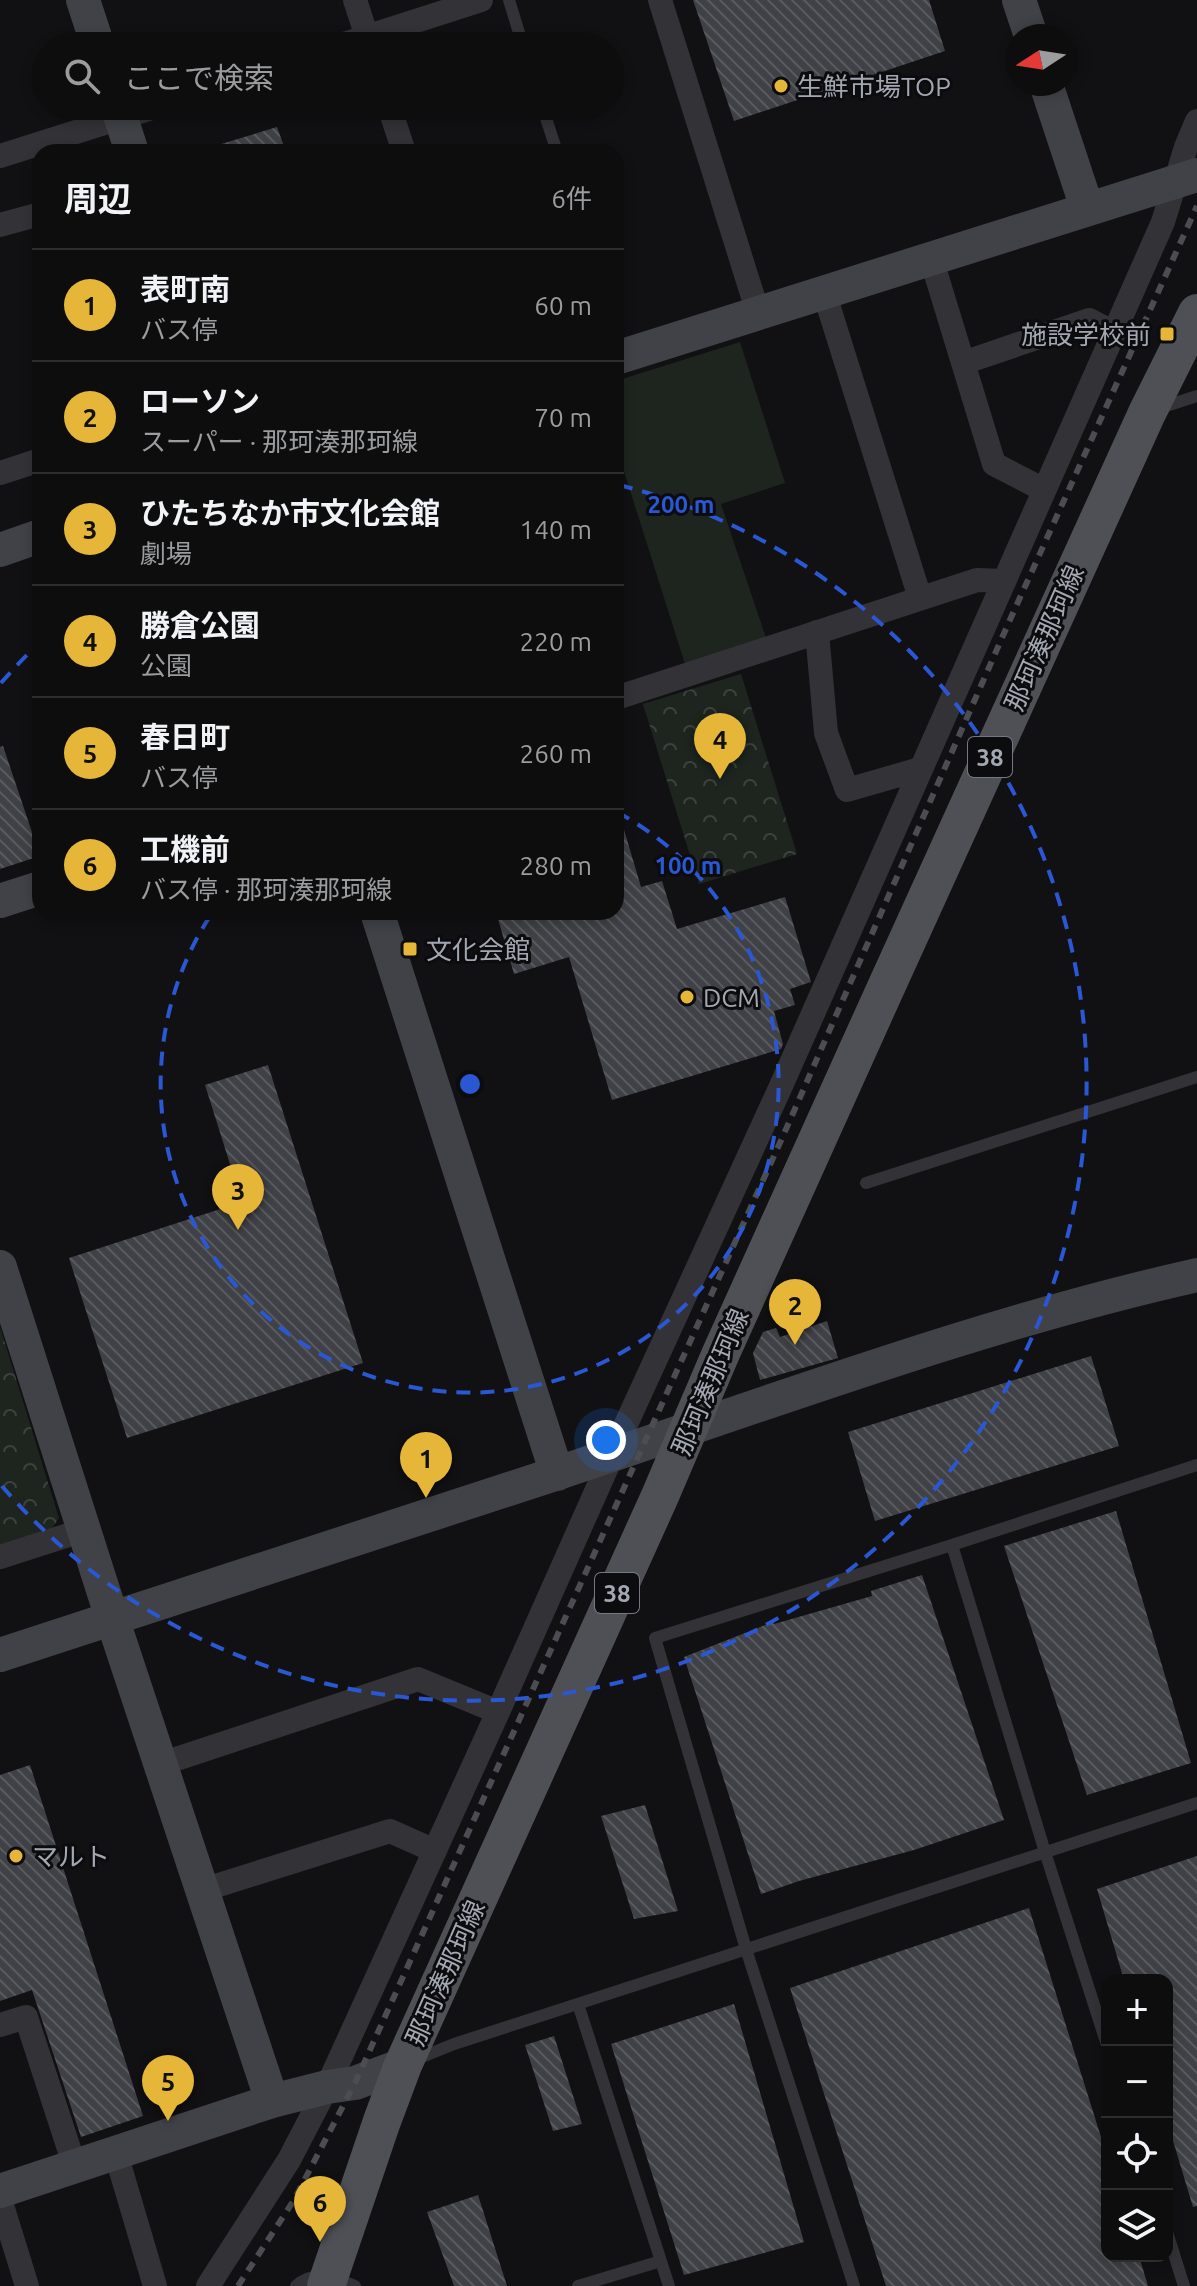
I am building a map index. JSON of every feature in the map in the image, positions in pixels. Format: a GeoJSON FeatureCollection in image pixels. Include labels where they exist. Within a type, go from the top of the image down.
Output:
{"type":"FeatureCollection","features":[{"type":"Feature","properties":{"kind":"main road","name":"那珂湊那珂線"},"geometry":{"type":"LineString","coordinates":[[327,2284],[403,2065],[889,980],[1147,413],[1197,313]]}},
{"type":"Feature","properties":{"kind":"street"},"geometry":{"type":"LineString","coordinates":[[83,0],[93,32]]}},
{"type":"Feature","properties":{"kind":"street"},"geometry":{"type":"LineString","coordinates":[[355,0],[365,32]]}},
{"type":"Feature","properties":{"kind":"street"},"geometry":{"type":"LineString","coordinates":[[393,32],[481,0]]}},
{"type":"Feature","properties":{"kind":"street"},"geometry":{"type":"LineString","coordinates":[[660,0],[758,313]]}},
{"type":"Feature","properties":{"kind":"street"},"geometry":{"type":"LineString","coordinates":[[1019,0],[1027,24]]}},
{"type":"Feature","properties":{"kind":"street"},"geometry":{"type":"LineString","coordinates":[[1050,96],[1087,208]]}},
{"type":"Feature","properties":{"kind":"street"},"geometry":{"type":"LineString","coordinates":[[32,144],[97,120]]}},
{"type":"Feature","properties":{"kind":"street"},"geometry":{"type":"LineString","coordinates":[[122,120],[129,144]]}},
{"type":"Feature","properties":{"kind":"street"},"geometry":{"type":"LineString","coordinates":[[394,120],[401,144]]}},
{"type":"Feature","properties":{"kind":"street"},"geometry":{"type":"LineString","coordinates":[[208,2286],[289,2160],[327,2087],[435,1851],[781,1086],[1163,222],[1187,177],[1197,121]]}},
{"type":"Feature","properties":{"kind":"street"},"geometry":{"type":"LineString","coordinates":[[0,156],[32,144]]}},
{"type":"Feature","properties":{"kind":"street"},"geometry":{"type":"LineString","coordinates":[[624,353],[1187,177]]}},
{"type":"Feature","properties":{"kind":"street"},"geometry":{"type":"LineString","coordinates":[[0,225],[32,216]]}},
{"type":"Feature","properties":{"kind":"street"},"geometry":{"type":"LineString","coordinates":[[931,258],[994,464],[1044,490]]}},
{"type":"Feature","properties":{"kind":"street"},"geometry":{"type":"LineString","coordinates":[[824,292],[920,598]]}},
{"type":"Feature","properties":{"kind":"street"},"geometry":{"type":"LineString","coordinates":[[963,363],[1089,320],[1114,333]]}},
{"type":"Feature","properties":{"kind":"street"},"geometry":{"type":"LineString","coordinates":[[0,473],[32,463]]}},
{"type":"Feature","properties":{"kind":"street"},"geometry":{"type":"LineString","coordinates":[[0,550],[32,539]]}},
{"type":"Feature","properties":{"kind":"street"},"geometry":{"type":"LineString","coordinates":[[624,695],[977,580],[1003,581]]}},
{"type":"Feature","properties":{"kind":"street"},"geometry":{"type":"LineString","coordinates":[[817,632],[826,733],[847,790],[920,769]]}},
{"type":"Feature","properties":{"kind":"street"},"geometry":{"type":"LineString","coordinates":[[0,901],[32,891]]}},
{"type":"Feature","properties":{"kind":"street"},"geometry":{"type":"LineString","coordinates":[[380,920],[557,1474]]}},
{"type":"Feature","properties":{"kind":"street"},"geometry":{"type":"LineString","coordinates":[[0,1267],[272,2101]]}},
{"type":"Feature","properties":{"kind":"street"},"geometry":{"type":"LineString","coordinates":[[0,1655],[557,1474],[977,1333],[1101,1297],[1197,1275]]}},
{"type":"Feature","properties":{"kind":"street"},"geometry":{"type":"LineString","coordinates":[[0,1557],[84,1530]]}},
{"type":"Feature","properties":{"kind":"street"},"geometry":{"type":"LineString","coordinates":[[161,1764],[418,1679],[498,1712]]}},
{"type":"Feature","properties":{"kind":"street"},"geometry":{"type":"LineString","coordinates":[[203,1890],[390,1831],[435,1851]]}},
{"type":"Feature","properties":{"kind":"street"},"geometry":{"type":"LineString","coordinates":[[0,2025],[26,2017],[75,2167]]}},
{"type":"Feature","properties":{"kind":"street"},"geometry":{"type":"LineString","coordinates":[[0,2191],[272,2101],[355,2083],[403,2065]]}},
{"type":"Feature","properties":{"kind":"street"},"geometry":{"type":"LineString","coordinates":[[116,2154],[155,2286]]}},
{"type":"Feature","properties":{"kind":"street"},"geometry":{"type":"LineString","coordinates":[[0,2199],[9,2264],[27,2286]]}},
{"type":"Feature","properties":{"kind":"lane"},"geometry":{"type":"LineString","coordinates":[[509,0],[519,32]]}},
{"type":"Feature","properties":{"kind":"lane"},"geometry":{"type":"LineString","coordinates":[[547,120],[554,144]]}},
{"type":"Feature","properties":{"kind":"lane"},"geometry":{"type":"LineString","coordinates":[[1147,413],[1197,396]]}},
{"type":"Feature","properties":{"kind":"lane"},"geometry":{"type":"LineString","coordinates":[[866,1183],[1197,1077]]}},
{"type":"Feature","properties":{"kind":"lane"},"geometry":{"type":"LineString","coordinates":[[854,2286],[746,1949],[655,1638],[1197,1465]]}},
{"type":"Feature","properties":{"kind":"lane"},"geometry":{"type":"LineString","coordinates":[[952,1545],[1101,2026]]}},
{"type":"Feature","properties":{"kind":"lane"},"geometry":{"type":"LineString","coordinates":[[403,2065],[438,2049],[1197,1803]]}},
{"type":"Feature","properties":{"kind":"lane"},"geometry":{"type":"LineString","coordinates":[[578,2004],[669,2286]]}},
{"type":"Feature","properties":{"kind":"lane"},"geometry":{"type":"LineString","coordinates":[[1173,2251],[1184,2286]]}},
{"type":"Feature","properties":{"kind":"lane"},"geometry":{"type":"LineString","coordinates":[[578,2286],[661,2261]]}},
{"type":"Feature","properties":{"kind":"green space"},"geometry":{"type":"Polygon","coordinates":[[[740,342],[785,483],[721,504],[766,638],[685,664],[624,471],[624,378],[740,342]]]}},
{"type":"Feature","properties":{"kind":"green space"},"geometry":{"type":"Polygon","coordinates":[[[741,674],[797,854],[699,884],[643,704],[741,674]]]}},
{"type":"Feature","properties":{"kind":"green space"},"geometry":{"type":"Polygon","coordinates":[[[0,1327],[59,1518],[51,1530],[0,1546],[0,1327]]]}},
{"type":"Feature","properties":{"kind":"building","name":"生鮮市場TOP"},"geometry":{"type":"Polygon","coordinates":[[[693,0],[929,0],[945,51],[734,121],[693,0]]]}},
{"type":"Feature","properties":{"kind":"building"},"geometry":{"type":"Polygon","coordinates":[[[277,127],[283,144],[221,144],[277,127]]]}},
{"type":"Feature","properties":{"kind":"building"},"geometry":{"type":"Polygon","coordinates":[[[3,746],[32,832],[32,859],[0,869],[0,747],[3,746]]]}},
{"type":"Feature","properties":{"kind":"building","name":"DCM"},"geometry":{"type":"Polygon","coordinates":[[[624,830],[641,887],[662,881],[677,929],[785,897],[811,982],[790,989],[795,1005],[774,1011],[783,1044],[781,1049],[612,1100],[569,957],[514,974],[498,920],[624,920],[624,830]]]}},
{"type":"Feature","properties":{"kind":"building"},"geometry":{"type":"Polygon","coordinates":[[[268,1065],[363,1363],[127,1438],[69,1258],[242,1202],[205,1085],[268,1065]]]}},
{"type":"Feature","properties":{"kind":"building"},"geometry":{"type":"Polygon","coordinates":[[[827,1321],[838,1358],[760,1380],[753,1353],[763,1332],[776,1328],[780,1337],[827,1321]]]}},
{"type":"Feature","properties":{"kind":"building"},"geometry":{"type":"Polygon","coordinates":[[[1091,1356],[1119,1446],[875,1521],[848,1432],[1091,1356]]]}},
{"type":"Feature","properties":{"kind":"building"},"geometry":{"type":"Polygon","coordinates":[[[1116,1511],[1191,1763],[1087,1795],[1004,1546],[1116,1511]]]}},
{"type":"Feature","properties":{"kind":"building"},"geometry":{"type":"Polygon","coordinates":[[[922,1575],[1004,1820],[914,1850],[761,1894],[684,1657],[773,1622],[872,1596],[871,1591],[922,1575]]]}},
{"type":"Feature","properties":{"kind":"building"},"geometry":{"type":"Polygon","coordinates":[[[30,1765],[143,2116],[81,2137],[32,1990],[0,2001],[0,1775],[30,1765]]]}},
{"type":"Feature","properties":{"kind":"building"},"geometry":{"type":"Polygon","coordinates":[[[645,1805],[678,1911],[634,1919],[601,1816],[645,1805]]]}},
{"type":"Feature","properties":{"kind":"building"},"geometry":{"type":"Polygon","coordinates":[[[1197,1856],[1197,2206],[1193,2207],[1173,2141],[1173,1974],[1122,1974],[1097,1889],[1197,1856]]]}},
{"type":"Feature","properties":{"kind":"building"},"geometry":{"type":"Polygon","coordinates":[[[1029,1908],[1101,2137],[1101,2262],[1141,2262],[1148,2286],[886,2286],[790,1988],[1029,1908]]]}},
{"type":"Feature","properties":{"kind":"building"},"geometry":{"type":"Polygon","coordinates":[[[734,2004],[804,2242],[684,2275],[611,2044],[734,2004]]]}},
{"type":"Feature","properties":{"kind":"building"},"geometry":{"type":"Polygon","coordinates":[[[554,2036],[582,2124],[553,2131],[525,2045],[554,2036]]]}},
{"type":"Feature","properties":{"kind":"building"},"geometry":{"type":"Polygon","coordinates":[[[478,2195],[507,2286],[454,2286],[427,2212],[478,2195]]]}},
{"type":"Feature","properties":{"kind":"railway"},"geometry":{"type":"LineString","coordinates":[[238,2286],[294,2200],[355,2083],[783,1136],[1009,622],[1197,206]]}},
{"type":"Feature","properties":{"kind":"place","name":"生鮮市場TOP"},"geometry":{"type":"Point","coordinates":[781,86]}},
{"type":"Feature","properties":{"kind":"place","name":"施設学校前"},"geometry":{"type":"Point","coordinates":[1167,334]}},
{"type":"Feature","properties":{"kind":"place","name":"勝倉公園"},"geometry":{"type":"Point","coordinates":[720,779]}},
{"type":"Feature","properties":{"kind":"place","name":"文化会館"},"geometry":{"type":"Point","coordinates":[410,949]}},
{"type":"Feature","properties":{"kind":"place","name":"DCM"},"geometry":{"type":"Point","coordinates":[687,997]}},
{"type":"Feature","properties":{"kind":"place","name":"ひたちなか市文化会館"},"geometry":{"type":"Point","coordinates":[238,1230]}},
{"type":"Feature","properties":{"kind":"place","name":"ローソン"},"geometry":{"type":"Point","coordinates":[795,1345]}},
{"type":"Feature","properties":{"kind":"place","name":"表町南"},"geometry":{"type":"Point","coordinates":[426,1498]}},
{"type":"Feature","properties":{"kind":"place","name":"マルト"},"geometry":{"type":"Point","coordinates":[16,1856]}},
{"type":"Feature","properties":{"kind":"place","name":"春日町"},"geometry":{"type":"Point","coordinates":[168,2121]}},
{"type":"Feature","properties":{"kind":"place","name":"工機前"},"geometry":{"type":"Point","coordinates":[320,2242]}}]}
